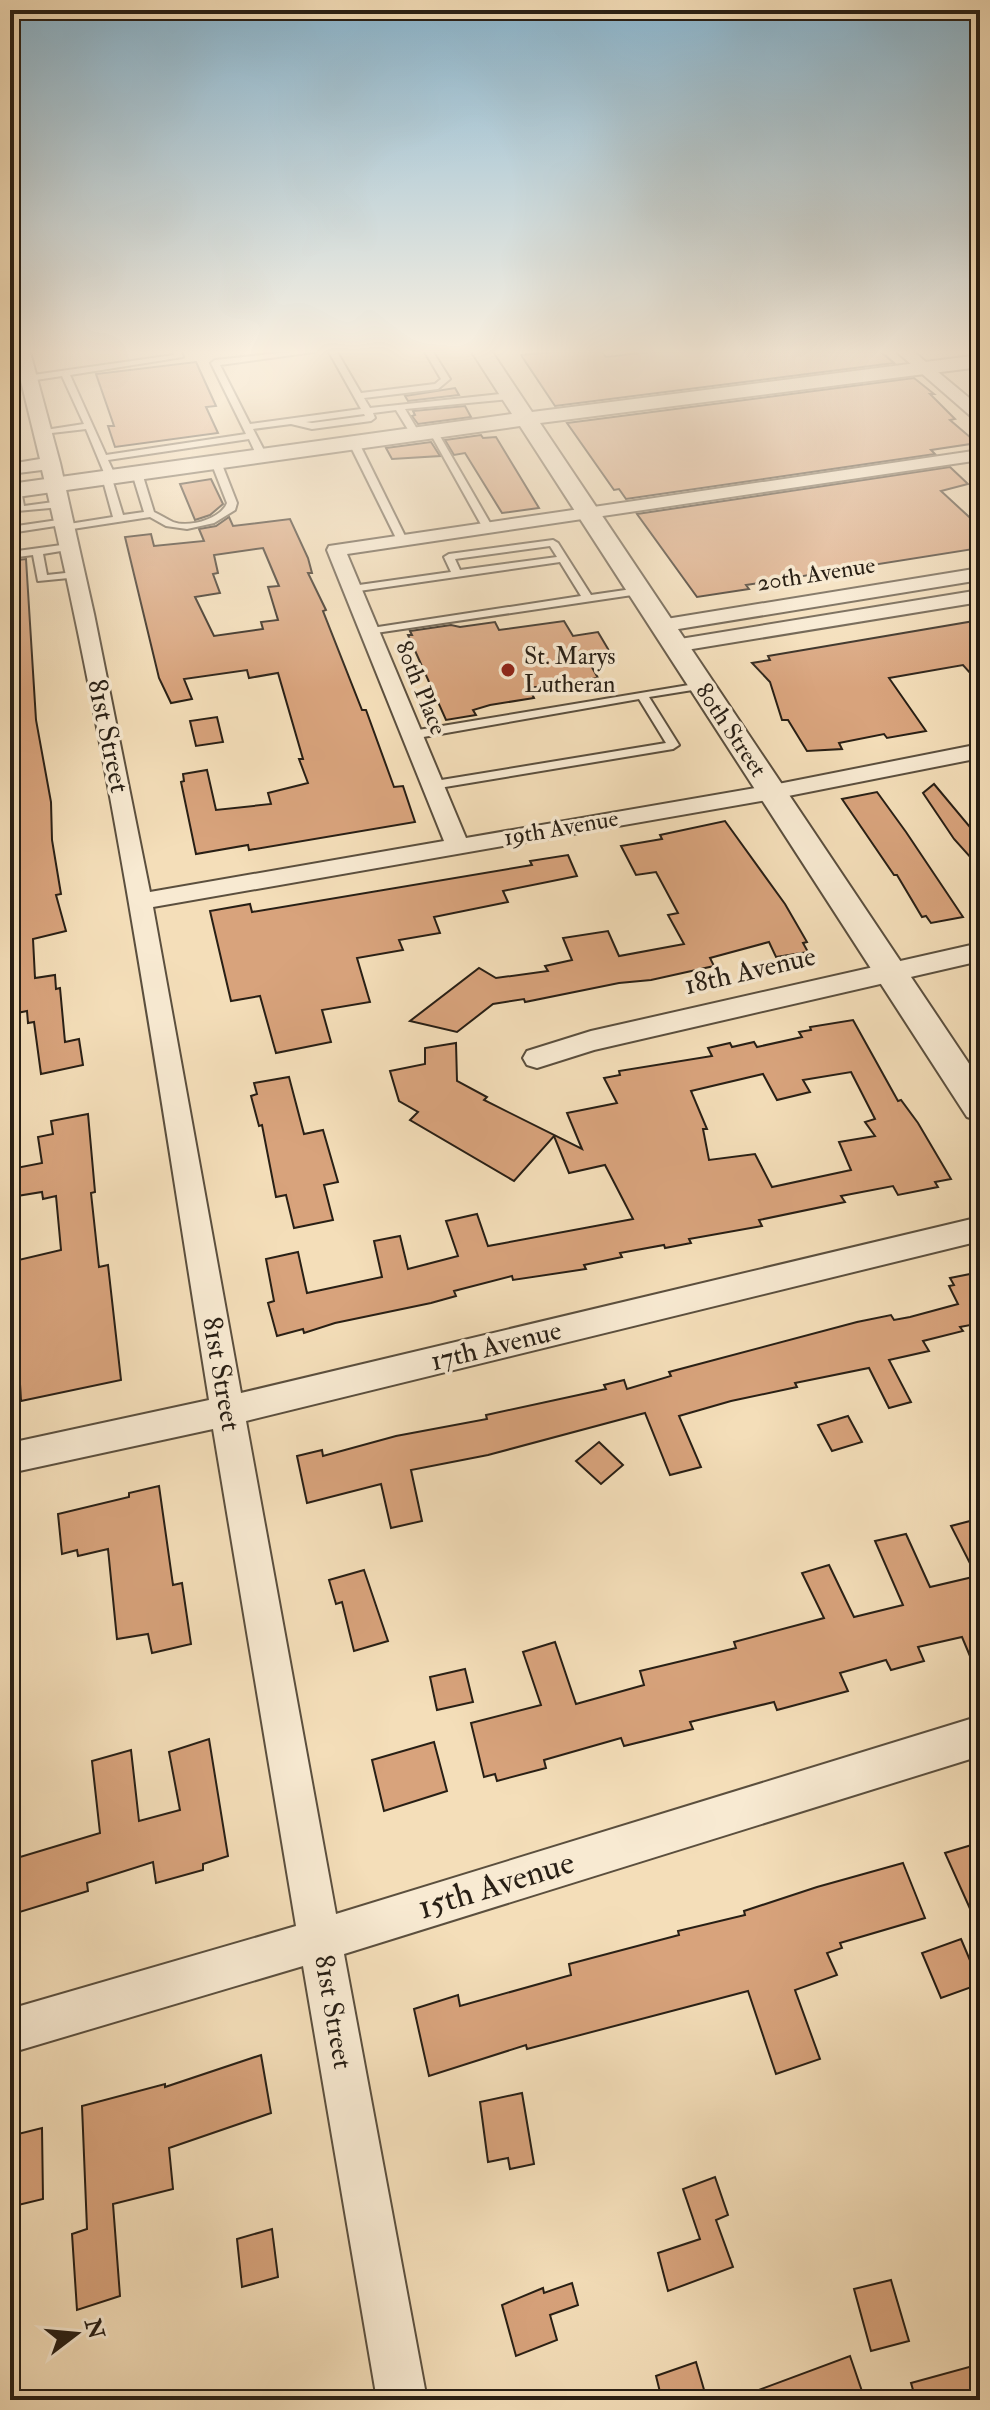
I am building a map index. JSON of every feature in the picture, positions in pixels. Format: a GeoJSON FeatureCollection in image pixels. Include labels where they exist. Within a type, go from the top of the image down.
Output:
{"type":"FeatureCollection","features":[{"type":"Feature","properties":{"kind":"street","name":"81st Street"},"geometry":{"type":"LineString","coordinates":[[48,464],[56,521],[142,901],[227,1411],[402,2400]]}},
{"type":"Feature","properties":{"kind":"street"},"geometry":{"type":"LineString","coordinates":[[17,504],[56,521],[107,471],[137,473],[198,464]]}},
{"type":"Feature","properties":{"kind":"street","name":"80th Street"},"geometry":{"type":"LineString","coordinates":[[556,464],[980,1108]]}},
{"type":"Feature","properties":{"kind":"street"},"geometry":{"type":"LineString","coordinates":[[402,540],[917,464]]}},
{"type":"Feature","properties":{"kind":"street","name":"80th Place"},"geometry":{"type":"LineString","coordinates":[[402,540],[336,550],[458,846]]}},
{"type":"Feature","properties":{"kind":"street","name":"20th Avenue"},"geometry":{"type":"LineString","coordinates":[[667,636],[980,574]]}},
{"type":"Feature","properties":{"kind":"street","name":"20th Avenue"},"geometry":{"type":"LineString","coordinates":[[667,636],[980,596]]}},
{"type":"Feature","properties":{"kind":"street","name":"19th Avenue"},"geometry":{"type":"LineString","coordinates":[[142,901],[773,792],[980,751]]}},
{"type":"Feature","properties":{"kind":"street","name":"18th Avenue"},"geometry":{"type":"LineString","coordinates":[[537,1058],[591,1041],[980,952]]}},
{"type":"Feature","properties":{"kind":"street","name":"17th Avenue"},"geometry":{"type":"LineString","coordinates":[[10,1458],[227,1411],[980,1229]]}},
{"type":"Feature","properties":{"kind":"street","name":"15th Avenue"},"geometry":{"type":"LineString","coordinates":[[10,2031],[320,1940],[980,1736]]}},
{"type":"Feature","properties":{"kind":"lane"},"geometry":{"type":"LineString","coordinates":[[104,464],[119,519]]}},
{"type":"Feature","properties":{"kind":"lane"},"geometry":{"type":"LineString","coordinates":[[107,471],[121,464]]}},
{"type":"Feature","properties":{"kind":"lane"},"geometry":{"type":"LineString","coordinates":[[10,530],[17,504],[56,521],[119,519],[150,514],[177,526],[222,517],[230,510],[232,503],[217,464]]}},
{"type":"Feature","properties":{"kind":"lane"},"geometry":{"type":"LineString","coordinates":[[365,464],[402,540]]}},
{"type":"Feature","properties":{"kind":"lane"},"geometry":{"type":"LineString","coordinates":[[445,464],[488,528]]}},
{"type":"Feature","properties":{"kind":"lane"},"geometry":{"type":"LineString","coordinates":[[137,473],[150,514]]}},
{"type":"Feature","properties":{"kind":"lane"},"geometry":{"type":"LineString","coordinates":[[10,555],[56,521]]}},
{"type":"Feature","properties":{"kind":"lane"},"geometry":{"type":"LineString","coordinates":[[457,574],[449,557],[553,543],[588,599]]}},
{"type":"Feature","properties":{"kind":"lane"},"geometry":{"type":"LineString","coordinates":[[352,589],[562,559]]}},
{"type":"Feature","properties":{"kind":"lane"},"geometry":{"type":"LineString","coordinates":[[369,631],[639,591]]}},
{"type":"Feature","properties":{"kind":"lane"},"geometry":{"type":"LineString","coordinates":[[412,735],[701,686]]}},
{"type":"Feature","properties":{"kind":"lane"},"geometry":{"type":"LineString","coordinates":[[433,785],[673,745],[642,695]]}},
{"type":"Feature","properties":{"kind":"building"},"geometry":{"type":"Polygon","coordinates":[[[472,464],[513,464],[539,508],[502,513],[472,464]]]}},
{"type":"Feature","properties":{"kind":"building"},"geometry":{"type":"Polygon","coordinates":[[[596,464],[863,464],[626,499],[619,489],[614,490],[596,464]]]}},
{"type":"Feature","properties":{"kind":"building"},"geometry":{"type":"Polygon","coordinates":[[[950,467],[968,484],[941,491],[980,527],[980,548],[746,585],[749,589],[697,597],[637,514],[950,467]]]}},
{"type":"Feature","properties":{"kind":"building"},"geometry":{"type":"Polygon","coordinates":[[[211,479],[223,504],[210,515],[195,520],[180,484],[211,479]]]}},
{"type":"Feature","properties":{"kind":"building"},"geometry":{"type":"Polygon","coordinates":[[[229,517],[233,526],[290,519],[308,558],[312,573],[308,573],[326,610],[323,611],[362,710],[366,710],[394,787],[403,786],[415,822],[249,850],[248,845],[196,854],[181,782],[184,781],[183,774],[207,770],[216,810],[271,804],[268,793],[308,783],[278,673],[249,678],[247,670],[184,679],[192,699],[171,703],[159,678],[125,537],[151,534],[154,546],[204,541],[199,529],[216,526],[229,517]],[[263,548],[214,555],[218,573],[213,574],[220,593],[195,597],[214,636],[263,629],[261,622],[278,620],[268,587],[279,586],[263,548]]]}},
{"type":"Feature","properties":{"kind":"building"},"geometry":{"type":"Polygon","coordinates":[[[26,559],[36,720],[51,802],[52,840],[61,894],[56,895],[66,931],[33,939],[35,978],[55,975],[56,989],[60,988],[65,1042],[79,1039],[83,1065],[41,1074],[34,1022],[28,1023],[27,1011],[17,1013],[10,902],[10,701],[18,700],[10,659],[10,561],[26,559]]]}},
{"type":"Feature","properties":{"kind":"building"},"geometry":{"type":"Polygon","coordinates":[[[980,620],[980,684],[963,665],[889,678],[926,731],[887,738],[884,734],[839,743],[842,749],[807,751],[788,720],[782,720],[770,682],[752,663],[770,660],[768,656],[980,620]]]}},
{"type":"Feature","properties":{"kind":"building","name":"St. Marys Lutheran"},"geometry":{"type":"Polygon","coordinates":[[[564,621],[573,636],[598,632],[614,658],[589,662],[598,678],[529,688],[534,698],[490,705],[473,710],[476,715],[446,720],[408,635],[412,635],[410,631],[451,625],[460,627],[495,622],[499,630],[564,621]]]}},
{"type":"Feature","properties":{"kind":"building"},"geometry":{"type":"Polygon","coordinates":[[[217,717],[223,742],[196,746],[190,721],[217,717]]]}},
{"type":"Feature","properties":{"kind":"building"},"geometry":{"type":"Polygon","coordinates":[[[934,784],[980,839],[980,868],[954,839],[923,793],[934,784]]]}},
{"type":"Feature","properties":{"kind":"building"},"geometry":{"type":"Polygon","coordinates":[[[877,792],[963,917],[931,923],[926,916],[922,917],[897,875],[894,875],[842,799],[877,792]]]}},
{"type":"Feature","properties":{"kind":"building"},"geometry":{"type":"Polygon","coordinates":[[[725,821],[785,904],[807,942],[803,943],[808,952],[776,957],[769,942],[710,958],[714,966],[525,1002],[524,999],[493,1004],[457,1032],[410,1021],[479,968],[496,978],[548,971],[545,966],[572,960],[563,938],[608,931],[619,956],[684,944],[668,915],[678,913],[656,872],[636,875],[621,846],[662,839],[660,835],[725,821]]]}},
{"type":"Feature","properties":{"kind":"building"},"geometry":{"type":"Polygon","coordinates":[[[568,855],[577,876],[503,891],[508,902],[434,917],[440,933],[399,940],[403,950],[357,958],[370,1002],[322,1010],[331,1042],[276,1053],[260,996],[231,1001],[210,911],[250,904],[252,912],[532,865],[530,861],[568,855]]]}},
{"type":"Feature","properties":{"kind":"building"},"geometry":{"type":"Polygon","coordinates":[[[853,1020],[898,1101],[901,1100],[918,1123],[951,1179],[935,1182],[938,1187],[898,1195],[893,1186],[841,1196],[845,1202],[759,1220],[762,1226],[689,1239],[691,1243],[665,1248],[664,1245],[620,1253],[622,1257],[584,1265],[586,1269],[513,1280],[512,1276],[454,1291],[456,1296],[431,1303],[335,1323],[304,1333],[303,1329],[277,1336],[268,1303],[274,1301],[266,1259],[298,1252],[307,1293],[382,1277],[374,1241],[400,1236],[408,1269],[458,1256],[446,1221],[477,1214],[488,1246],[633,1219],[605,1165],[569,1173],[554,1136],[514,1181],[410,1120],[418,1112],[399,1101],[390,1071],[425,1064],[425,1048],[456,1043],[457,1081],[487,1097],[484,1100],[582,1149],[567,1113],[617,1103],[604,1078],[620,1075],[619,1071],[712,1056],[708,1048],[730,1043],[732,1047],[754,1042],[757,1047],[802,1037],[799,1032],[811,1030],[810,1027],[853,1020]],[[851,1072],[803,1080],[810,1092],[777,1100],[763,1074],[691,1091],[707,1129],[703,1129],[709,1160],[755,1154],[772,1187],[851,1170],[839,1142],[875,1136],[865,1122],[875,1119],[851,1072]]]}},
{"type":"Feature","properties":{"kind":"building"},"geometry":{"type":"Polygon","coordinates":[[[289,1077],[304,1134],[323,1130],[338,1182],[324,1185],[333,1220],[294,1228],[286,1195],[276,1197],[262,1125],[259,1126],[251,1096],[257,1094],[254,1083],[289,1077]]]}},
{"type":"Feature","properties":{"kind":"building"},"geometry":{"type":"Polygon","coordinates":[[[88,1114],[95,1192],[91,1193],[99,1267],[108,1265],[121,1380],[21,1401],[18,1350],[10,1351],[10,1262],[61,1250],[56,1196],[43,1199],[42,1192],[17,1196],[16,1168],[42,1163],[38,1137],[53,1134],[51,1121],[88,1114]]]}},
{"type":"Feature","properties":{"kind":"building"},"geometry":{"type":"Polygon","coordinates":[[[980,1272],[980,1343],[970,1325],[960,1327],[963,1331],[923,1341],[929,1351],[889,1360],[911,1402],[889,1408],[869,1368],[795,1383],[797,1387],[679,1416],[701,1467],[670,1475],[645,1413],[488,1455],[411,1470],[422,1521],[391,1528],[381,1484],[307,1503],[297,1456],[322,1450],[323,1456],[396,1436],[487,1419],[486,1415],[606,1389],[604,1385],[624,1380],[627,1389],[671,1376],[669,1372],[857,1322],[891,1315],[894,1320],[910,1317],[958,1304],[949,1286],[954,1285],[950,1278],[980,1272]]]}},
{"type":"Feature","properties":{"kind":"building"},"geometry":{"type":"Polygon","coordinates":[[[848,1416],[862,1442],[832,1451],[818,1425],[848,1416]]]}},
{"type":"Feature","properties":{"kind":"building"},"geometry":{"type":"Polygon","coordinates":[[[599,1442],[623,1465],[601,1484],[576,1461],[599,1442]]]}},
{"type":"Feature","properties":{"kind":"building"},"geometry":{"type":"Polygon","coordinates":[[[159,1486],[173,1585],[182,1583],[191,1644],[152,1653],[148,1634],[117,1639],[108,1549],[78,1556],[77,1550],[62,1554],[58,1514],[129,1497],[129,1493],[159,1486]]]}},
{"type":"Feature","properties":{"kind":"building"},"geometry":{"type":"Polygon","coordinates":[[[974,1520],[980,1532],[980,1583],[951,1526],[974,1520]]]}},
{"type":"Feature","properties":{"kind":"building"},"geometry":{"type":"Polygon","coordinates":[[[906,1534],[930,1587],[973,1577],[980,1590],[980,1680],[962,1637],[918,1647],[924,1661],[891,1670],[886,1660],[840,1673],[848,1691],[777,1710],[774,1702],[690,1722],[693,1729],[624,1746],[621,1738],[544,1760],[546,1768],[497,1781],[495,1774],[484,1777],[471,1723],[541,1705],[523,1652],[555,1642],[576,1704],[644,1685],[640,1671],[736,1648],[734,1642],[824,1618],[802,1573],[829,1565],[854,1617],[903,1605],[875,1541],[906,1534]]]}},
{"type":"Feature","properties":{"kind":"building"},"geometry":{"type":"Polygon","coordinates":[[[364,1570],[388,1641],[354,1651],[342,1602],[336,1604],[329,1580],[364,1570]]]}},
{"type":"Feature","properties":{"kind":"building"},"geometry":{"type":"Polygon","coordinates":[[[465,1669],[473,1702],[437,1710],[430,1677],[465,1669]]]}},
{"type":"Feature","properties":{"kind":"building"},"geometry":{"type":"Polygon","coordinates":[[[209,1739],[228,1856],[203,1864],[203,1870],[156,1883],[153,1862],[87,1883],[88,1891],[10,1915],[10,1860],[100,1833],[92,1761],[131,1750],[139,1821],[180,1810],[169,1752],[209,1739]]]}},
{"type":"Feature","properties":{"kind":"building"},"geometry":{"type":"Polygon","coordinates":[[[434,1742],[447,1791],[384,1811],[372,1760],[434,1742]]]}},
{"type":"Feature","properties":{"kind":"building"},"geometry":{"type":"Polygon","coordinates":[[[975,1844],[980,1854],[980,1931],[945,1853],[975,1844]]]}},
{"type":"Feature","properties":{"kind":"building"},"geometry":{"type":"Polygon","coordinates":[[[903,1863],[925,1918],[840,1943],[842,1948],[827,1953],[837,1975],[795,1990],[820,2059],[776,2074],[748,1991],[527,2049],[526,2045],[429,2076],[414,2009],[458,1995],[460,2006],[571,1975],[569,1964],[679,1935],[678,1931],[745,1915],[744,1911],[903,1863]]]}},
{"type":"Feature","properties":{"kind":"building"},"geometry":{"type":"Polygon","coordinates":[[[961,1939],[980,1984],[941,1998],[922,1953],[961,1939]]]}},
{"type":"Feature","properties":{"kind":"building"},"geometry":{"type":"Polygon","coordinates":[[[261,2055],[271,2113],[169,2148],[173,2189],[113,2204],[120,2296],[77,2310],[72,2234],[87,2229],[82,2106],[165,2084],[165,2087],[261,2055]]]}},
{"type":"Feature","properties":{"kind":"building"},"geometry":{"type":"Polygon","coordinates":[[[522,2093],[534,2164],[510,2169],[508,2158],[488,2162],[480,2102],[522,2093]]]}},
{"type":"Feature","properties":{"kind":"building"},"geometry":{"type":"Polygon","coordinates":[[[42,2128],[43,2199],[10,2207],[10,2136],[42,2128]]]}},
{"type":"Feature","properties":{"kind":"building"},"geometry":{"type":"Polygon","coordinates":[[[715,2177],[728,2215],[716,2220],[733,2267],[668,2291],[658,2253],[700,2239],[683,2189],[715,2177]]]}},
{"type":"Feature","properties":{"kind":"building"},"geometry":{"type":"Polygon","coordinates":[[[272,2229],[278,2277],[242,2287],[237,2239],[272,2229]]]}},
{"type":"Feature","properties":{"kind":"building"},"geometry":{"type":"Polygon","coordinates":[[[891,2280],[909,2341],[871,2351],[854,2289],[891,2280]]]}},
{"type":"Feature","properties":{"kind":"building"},"geometry":{"type":"Polygon","coordinates":[[[572,2283],[578,2305],[550,2315],[557,2340],[516,2356],[502,2305],[543,2288],[544,2293],[572,2283]]]}},
{"type":"Feature","properties":{"kind":"building"},"geometry":{"type":"Polygon","coordinates":[[[850,2356],[865,2400],[737,2400],[737,2398],[850,2356]]]}},
{"type":"Feature","properties":{"kind":"building"},"geometry":{"type":"Polygon","coordinates":[[[696,2362],[707,2400],[662,2400],[656,2376],[696,2362]]]}},
{"type":"Feature","properties":{"kind":"building"},"geometry":{"type":"Polygon","coordinates":[[[980,2364],[980,2400],[916,2400],[911,2383],[980,2364]]]}},
{"type":"Feature","properties":{"kind":"place","name":"St. Marys Lutheran"},"geometry":{"type":"Point","coordinates":[508,670]}}]}
